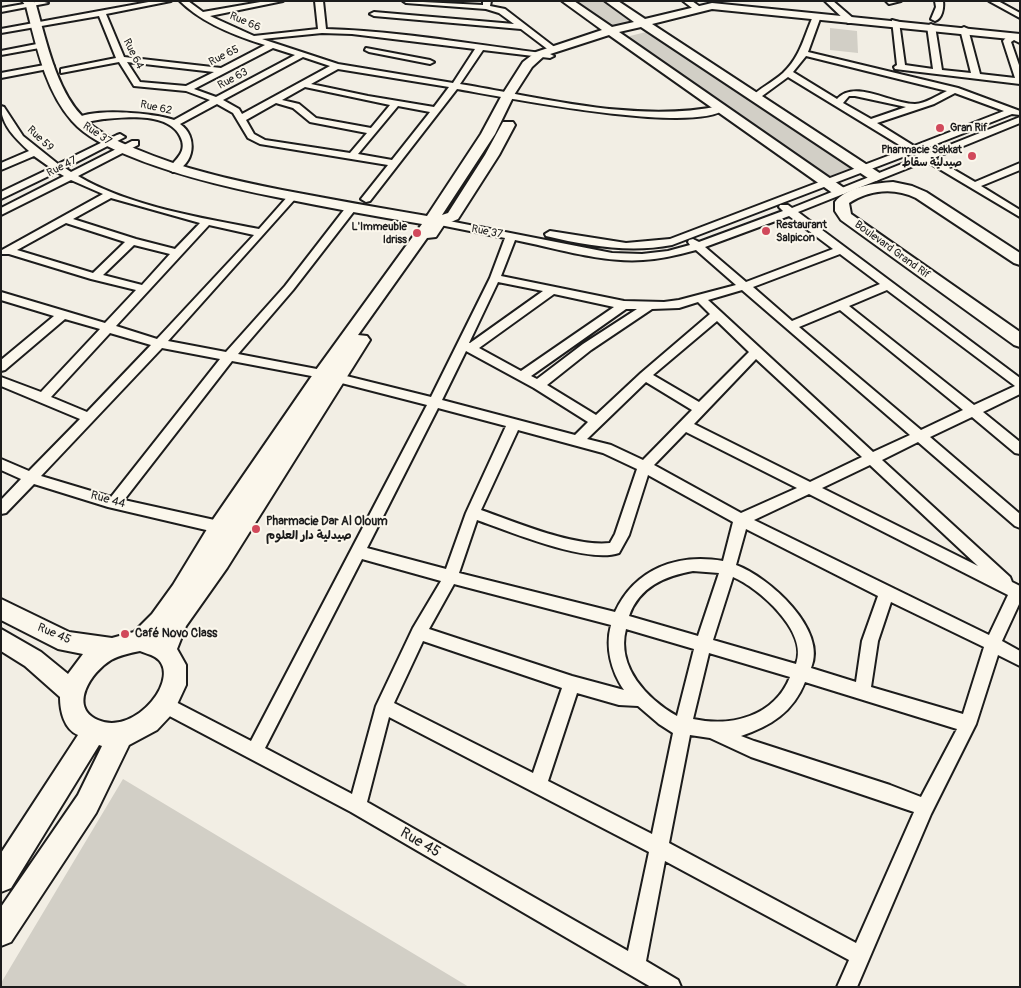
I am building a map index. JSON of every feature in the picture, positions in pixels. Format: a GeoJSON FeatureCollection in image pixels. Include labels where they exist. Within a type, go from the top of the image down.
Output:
{"type":"FeatureCollection","features":[{"type":"Feature","properties":{"kind":"street"},"geometry":{"type":"LineString","coordinates":[[1,31],[36,25],[50,26],[135,4],[168,1]]}},
{"type":"Feature","properties":{"kind":"street","name":"Rue 66"},"geometry":{"type":"LineString","coordinates":[[183,1],[202,15],[252,38],[337,66],[598,110],[634,114],[695,114],[722,109]]}},
{"type":"Feature","properties":{"kind":"street"},"geometry":{"type":"LineString","coordinates":[[202,15],[280,1]]}},
{"type":"Feature","properties":{"kind":"street"},"geometry":{"type":"LineString","coordinates":[[319,1],[322,31]]}},
{"type":"Feature","properties":{"kind":"street"},"geometry":{"type":"LineString","coordinates":[[406,1],[487,4],[502,11],[524,27],[547,53]]}},
{"type":"Feature","properties":{"kind":"street"},"geometry":{"type":"LineString","coordinates":[[567,1],[839,191]]}},
{"type":"Feature","properties":{"kind":"street"},"geometry":{"type":"LineString","coordinates":[[610,1],[876,176]]}},
{"type":"Feature","properties":{"kind":"street"},"geometry":{"type":"LineString","coordinates":[[686,1],[699,9]]}},
{"type":"Feature","properties":{"kind":"street"},"geometry":{"type":"LineString","coordinates":[[828,1],[848,19]]}},
{"type":"Feature","properties":{"kind":"street"},"geometry":{"type":"LineString","coordinates":[[938,1],[940,8],[932,24],[938,72]]}},
{"type":"Feature","properties":{"kind":"street"},"geometry":{"type":"LineString","coordinates":[[992,1],[1020,15]]}},
{"type":"Feature","properties":{"kind":"street"},"geometry":{"type":"LineString","coordinates":[[998,1],[1020,15]]}},
{"type":"Feature","properties":{"kind":"street"},"geometry":{"type":"LineString","coordinates":[[1,10],[29,3],[43,2],[50,26]]}},
{"type":"Feature","properties":{"kind":"street","name":"Rue 37"},"geometry":{"type":"LineString","coordinates":[[29,3],[42,45],[59,66],[77,104],[121,143]]}},
{"type":"Feature","properties":{"kind":"street"},"geometry":{"type":"LineString","coordinates":[[647,26],[699,9],[725,4],[817,16],[895,24],[932,24],[965,31],[1017,35]]}},
{"type":"Feature","properties":{"kind":"street"},"geometry":{"type":"LineString","coordinates":[[440,218],[508,95],[527,65],[547,53],[614,34],[719,11],[725,4]]}},
{"type":"Feature","properties":{"kind":"street"},"geometry":{"type":"LineString","coordinates":[[368,33],[375,11],[524,27]]}},
{"type":"Feature","properties":{"kind":"street","name":"Rue 64"},"geometry":{"type":"LineString","coordinates":[[102,13],[121,60],[137,84],[188,89],[217,100],[231,107],[242,118],[250,134],[257,140],[396,163]]}},
{"type":"Feature","properties":{"kind":"street"},"geometry":{"type":"LineString","coordinates":[[755,97],[788,73],[804,54],[811,41],[817,16]]}},
{"type":"Feature","properties":{"kind":"street"},"geometry":{"type":"LineString","coordinates":[[895,24],[900,67]]}},
{"type":"Feature","properties":{"kind":"street"},"geometry":{"type":"LineString","coordinates":[[252,38],[322,31],[368,33],[547,53]]}},
{"type":"Feature","properties":{"kind":"street"},"geometry":{"type":"LineString","coordinates":[[965,31],[976,76]]}},
{"type":"Feature","properties":{"kind":"street"},"geometry":{"type":"LineString","coordinates":[[828,59],[1019,82],[1007,41],[1017,35]]}},
{"type":"Feature","properties":{"kind":"street"},"geometry":{"type":"LineString","coordinates":[[1,53],[42,45]]}},
{"type":"Feature","properties":{"kind":"street","name":"Rue 65"},"geometry":{"type":"LineString","coordinates":[[188,89],[220,70],[272,45]]}},
{"type":"Feature","properties":{"kind":"street"},"geometry":{"type":"LineString","coordinates":[[366,199],[437,110],[481,47]]}},
{"type":"Feature","properties":{"kind":"street"},"geometry":{"type":"LineString","coordinates":[[369,50],[433,59],[412,80]]}},
{"type":"Feature","properties":{"kind":"street"},"geometry":{"type":"LineString","coordinates":[[140,641],[160,622],[181,592],[218,528],[329,376],[440,218],[492,155],[547,53]]}},
{"type":"Feature","properties":{"kind":"street","name":"Rue 63"},"geometry":{"type":"LineString","coordinates":[[174,123],[302,54]]}},
{"type":"Feature","properties":{"kind":"street"},"geometry":{"type":"LineString","coordinates":[[804,54],[955,90],[1018,115],[1019,102]]}},
{"type":"Feature","properties":{"kind":"street"},"geometry":{"type":"LineString","coordinates":[[1,76],[59,66],[121,60],[220,70]]}},
{"type":"Feature","properties":{"kind":"street","name":"Rue 37"},"geometry":{"type":"LineString","coordinates":[[59,66],[62,98],[78,120],[121,143],[178,165],[292,197],[351,208],[440,218],[614,251],[651,246],[686,237],[864,168],[1018,115]]}},
{"type":"Feature","properties":{"kind":"street"},"geometry":{"type":"LineString","coordinates":[[242,118],[337,66]]}},
{"type":"Feature","properties":{"kind":"street"},"geometry":{"type":"LineString","coordinates":[[788,73],[1020,214]]}},
{"type":"Feature","properties":{"kind":"street"},"geometry":{"type":"LineString","coordinates":[[302,84],[395,104],[437,110]]}},
{"type":"Feature","properties":{"kind":"street"},"geometry":{"type":"LineString","coordinates":[[869,123],[916,108],[955,90]]}},
{"type":"Feature","properties":{"kind":"street"},"geometry":{"type":"LineString","coordinates":[[838,103],[845,95],[855,93],[916,108]]}},
{"type":"Feature","properties":{"kind":"street"},"geometry":{"type":"LineString","coordinates":[[274,100],[296,106],[314,120],[373,131]]}},
{"type":"Feature","properties":{"kind":"street"},"geometry":{"type":"LineString","coordinates":[[352,156],[395,104]]}},
{"type":"Feature","properties":{"kind":"street","name":"Rue 59"},"geometry":{"type":"LineString","coordinates":[[1,109],[10,124],[35,152],[56,168],[72,176]]}},
{"type":"Feature","properties":{"kind":"street","name":"Rue 37"},"geometry":{"type":"LineString","coordinates":[[178,165],[366,199],[511,236],[657,256],[698,246],[790,212],[876,176],[926,158],[1018,115]]}},
{"type":"Feature","properties":{"kind":"street","name":"Rue 62"},"geometry":{"type":"LineString","coordinates":[[78,120],[145,116],[174,123],[183,131],[188,140],[188,152],[178,165]]}},
{"type":"Feature","properties":{"kind":"street","name":"Rue 47"},"geometry":{"type":"LineString","coordinates":[[1,196],[56,168],[121,143]]}},
{"type":"Feature","properties":{"kind":"street","name":"Rue 47"},"geometry":{"type":"LineString","coordinates":[[1,212],[72,176],[121,143]]}},
{"type":"Feature","properties":{"kind":"street"},"geometry":{"type":"LineString","coordinates":[[1,167],[35,152]]}},
{"type":"Feature","properties":{"kind":"street"},"geometry":{"type":"LineString","coordinates":[[974,186],[1020,166]]}},
{"type":"Feature","properties":{"kind":"street"},"geometry":{"type":"LineString","coordinates":[[72,176],[110,194],[207,221],[261,233]]}},
{"type":"Feature","properties":{"kind":"street","name":"Boulevard Grand Rif"},"geometry":{"type":"LineString","coordinates":[[1020,260],[921,195],[904,187],[885,185],[853,195],[842,202],[842,211],[846,217],[1020,342]]}},
{"type":"Feature","properties":{"kind":"street"},"geometry":{"type":"LineString","coordinates":[[5,253],[67,220],[110,194]]}},
{"type":"Feature","properties":{"kind":"street"},"geometry":{"type":"LineString","coordinates":[[1,509],[131,374],[292,197]]}},
{"type":"Feature","properties":{"kind":"street"},"geometry":{"type":"LineString","coordinates":[[778,202],[886,286],[1020,384]]}},
{"type":"Feature","properties":{"kind":"street"},"geometry":{"type":"LineString","coordinates":[[115,502],[229,356],[289,288],[351,208]]}},
{"type":"Feature","properties":{"kind":"street"},"geometry":{"type":"LineString","coordinates":[[67,220],[132,241],[179,253]]}},
{"type":"Feature","properties":{"kind":"street"},"geometry":{"type":"LineString","coordinates":[[42,399],[207,221]]}},
{"type":"Feature","properties":{"kind":"street"},"geometry":{"type":"LineString","coordinates":[[255,751],[435,402],[466,346],[511,236]]}},
{"type":"Feature","properties":{"kind":"street"},"geometry":{"type":"LineString","coordinates":[[686,237],[1020,522]]}},
{"type":"Feature","properties":{"kind":"street"},"geometry":{"type":"LineString","coordinates":[[95,277],[132,241]]}},
{"type":"Feature","properties":{"kind":"street"},"geometry":{"type":"LineString","coordinates":[[495,278],[624,305],[679,304],[745,286],[840,250]]}},
{"type":"Feature","properties":{"kind":"street"},"geometry":{"type":"LineString","coordinates":[[5,253],[145,289]]}},
{"type":"Feature","properties":{"kind":"street"},"geometry":{"type":"LineString","coordinates":[[790,326],[886,286]]}},
{"type":"Feature","properties":{"kind":"street"},"geometry":{"type":"LineString","coordinates":[[466,346],[552,290]]}},
{"type":"Feature","properties":{"kind":"street"},"geometry":{"type":"LineString","coordinates":[[699,297],[756,352],[1019,593]]}},
{"type":"Feature","properties":{"kind":"street"},"geometry":{"type":"LineString","coordinates":[[4,301],[62,315],[158,343],[329,376],[435,402],[606,449],[644,467],[742,520],[1020,659]]}},
{"type":"Feature","properties":{"kind":"street"},"geometry":{"type":"LineString","coordinates":[[520,376],[624,305]]}},
{"type":"Feature","properties":{"kind":"street"},"geometry":{"type":"LineString","coordinates":[[841,305],[1020,449]]}},
{"type":"Feature","properties":{"kind":"street"},"geometry":{"type":"LineString","coordinates":[[538,385],[587,347],[649,306]]}},
{"type":"Feature","properties":{"kind":"street"},"geometry":{"type":"LineString","coordinates":[[578,440],[596,420],[717,314]]}},
{"type":"Feature","properties":{"kind":"street"},"geometry":{"type":"LineString","coordinates":[[1,367],[62,315]]}},
{"type":"Feature","properties":{"kind":"street"},"geometry":{"type":"LineString","coordinates":[[574,339],[587,347]]}},
{"type":"Feature","properties":{"kind":"street"},"geometry":{"type":"LineString","coordinates":[[466,346],[538,385],[596,420]]}},
{"type":"Feature","properties":{"kind":"street"},"geometry":{"type":"LineString","coordinates":[[473,513],[533,534],[599,551],[612,550],[619,543],[644,467],[756,352]]}},
{"type":"Feature","properties":{"kind":"street"},"geometry":{"type":"LineString","coordinates":[[165,650],[177,621],[219,562],[329,376]]}},
{"type":"Feature","properties":{"kind":"street"},"geometry":{"type":"LineString","coordinates":[[645,376],[700,408]]}},
{"type":"Feature","properties":{"kind":"street"},"geometry":{"type":"LineString","coordinates":[[1,381],[88,417]]}},
{"type":"Feature","properties":{"kind":"street"},"geometry":{"type":"LineString","coordinates":[[635,966],[683,725],[703,645],[742,520],[1020,389]]}},
{"type":"Feature","properties":{"kind":"street"},"geometry":{"type":"LineString","coordinates":[[357,806],[384,706],[419,633],[450,578],[473,513],[514,424]]}},
{"type":"Feature","properties":{"kind":"street"},"geometry":{"type":"LineString","coordinates":[[684,426],[809,489],[905,534],[1019,593]]}},
{"type":"Feature","properties":{"kind":"street","name":"Rue 44"},"geometry":{"type":"LineString","coordinates":[[1,464],[31,479],[218,528]]}},
{"type":"Feature","properties":{"kind":"street"},"geometry":{"type":"LineString","coordinates":[[358,552],[450,578],[619,620],[800,671],[968,724]]}},
{"type":"Feature","properties":{"kind":"street"},"geometry":{"type":"LineString","coordinates":[[692,565],[710,565],[728,569],[760,586],[775,597],[787,611],[797,626],[806,660],[790,696],[781,708],[770,716],[741,728],[713,730],[683,725],[681,728],[666,720],[640,699],[627,681],[618,661],[615,634],[619,620],[625,605],[634,592],[645,581],[660,573],[676,567],[692,565]]}},
{"type":"Feature","properties":{"kind":"street"},"geometry":{"type":"LineString","coordinates":[[863,692],[864,663],[869,640],[887,593]]}},
{"type":"Feature","properties":{"kind":"street"},"geometry":{"type":"LineString","coordinates":[[847,987],[924,808],[968,724],[992,644],[1019,593]]}},
{"type":"Feature","properties":{"kind":"street","name":"Rue 45"},"geometry":{"type":"LineString","coordinates":[[1,608],[66,642],[110,648]]}},
{"type":"Feature","properties":{"kind":"street"},"geometry":{"type":"LineString","coordinates":[[419,633],[572,684],[619,697],[640,699]]}},
{"type":"Feature","properties":{"kind":"street"},"geometry":{"type":"LineString","coordinates":[[1,639],[33,659],[73,693]]}},
{"type":"Feature","properties":{"kind":"street"},"geometry":{"type":"LineString","coordinates":[[140,641],[165,650],[175,665],[176,685],[166,705],[147,724],[121,735],[111,736],[93,733],[80,724],[73,710],[73,693],[82,672],[95,658],[110,648],[140,641]]}},
{"type":"Feature","properties":{"kind":"street"},"geometry":{"type":"LineString","coordinates":[[538,784],[572,684]]}},
{"type":"Feature","properties":{"kind":"street","name":"Rue 45"},"geometry":{"type":"LineString","coordinates":[[166,705],[357,806],[671,987]]}},
{"type":"Feature","properties":{"kind":"street"},"geometry":{"type":"LineString","coordinates":[[384,706],[538,784],[861,956]]}},
{"type":"Feature","properties":{"kind":"street"},"geometry":{"type":"LineString","coordinates":[[713,730],[751,750],[890,794],[924,808]]}},
{"type":"Feature","properties":{"kind":"street"},"geometry":{"type":"LineString","coordinates":[[1,878],[93,733]]}},
{"type":"Feature","properties":{"kind":"street"},"geometry":{"type":"LineString","coordinates":[[1,932],[87,804],[121,735]]}},
{"type":"Feature","properties":{"kind":"shaded area"},"geometry":{"type":"Polygon","coordinates":[[[573,1],[604,1],[633,22],[610,27],[573,1]]]}},
{"type":"Feature","properties":{"kind":"shaded area"},"geometry":{"type":"Polygon","coordinates":[[[830,28],[857,31],[858,53],[830,50],[830,28]]]}},
{"type":"Feature","properties":{"kind":"shaded area"},"geometry":{"type":"Polygon","coordinates":[[[646,32],[850,165],[851,168],[827,176],[628,39],[630,36],[646,32]]]}},
{"type":"Feature","properties":{"kind":"shaded area"},"geometry":{"type":"Polygon","coordinates":[[[123,779],[469,987],[1,987],[1,983],[123,779]]]}},
{"type":"Feature","properties":{"kind":"place","name":"Gran Rif"},"geometry":{"type":"Point","coordinates":[940,128]}},
{"type":"Feature","properties":{"kind":"place","name":"Pharmacie Sekkat صيدلية سقاط"},"geometry":{"type":"Point","coordinates":[972,156]}},
{"type":"Feature","properties":{"kind":"place","name":"Restaurant Salpicon"},"geometry":{"type":"Point","coordinates":[766,231]}},
{"type":"Feature","properties":{"kind":"place","name":"L'Immeuble Idriss"},"geometry":{"type":"Point","coordinates":[417,233]}},
{"type":"Feature","properties":{"kind":"place","name":"Pharmacie Dar Al Oloum صيدلية دار العلوم"},"geometry":{"type":"Point","coordinates":[256,529]}},
{"type":"Feature","properties":{"kind":"place","name":"Café Novo Class"},"geometry":{"type":"Point","coordinates":[125,634]}}]}
